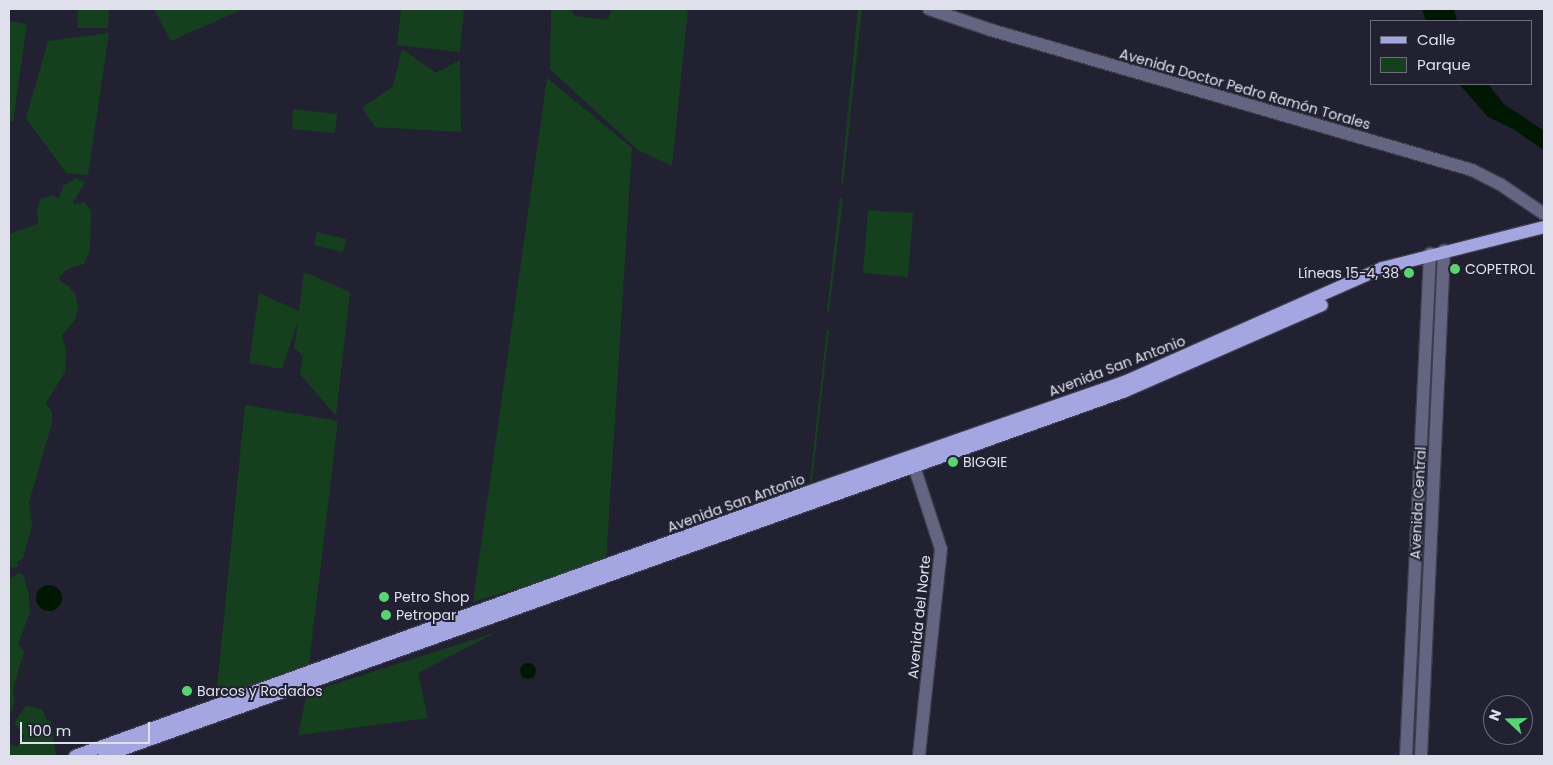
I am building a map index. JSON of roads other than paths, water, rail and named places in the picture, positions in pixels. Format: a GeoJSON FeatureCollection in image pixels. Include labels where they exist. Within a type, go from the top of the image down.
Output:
{"type":"FeatureCollection","features":[{"type":"Feature","properties":{"kind":"main road","name":"Avenida San Antonio"},"geometry":{"type":"LineString","coordinates":[[104,756],[1143,375],[1382,268],[1430,254],[1544,227]]}},
{"type":"Feature","properties":{"kind":"main road","name":"Avenida San Antonio"},"geometry":{"type":"LineString","coordinates":[[75,756],[915,460]]}},
{"type":"Feature","properties":{"kind":"street","name":"Avenida Doctor Pedro Ramón Torales"},"geometry":{"type":"LineString","coordinates":[[929,9],[991,30],[1472,170],[1500,184],[1544,214]]}},
{"type":"Feature","properties":{"kind":"street","name":"Avenida Central"},"geometry":{"type":"LineString","coordinates":[[1421,756],[1444,251]]}},
{"type":"Feature","properties":{"kind":"street","name":"Avenida Central"},"geometry":{"type":"LineString","coordinates":[[1406,756],[1430,254]]}},
{"type":"Feature","properties":{"kind":"street","name":"Avenida del Norte"},"geometry":{"type":"LineString","coordinates":[[915,460],[941,549],[919,756]]}},
{"type":"Feature","properties":{"kind":"place","name":"COPETROL"},"geometry":{"type":"Point","coordinates":[1455,269]}},
{"type":"Feature","properties":{"kind":"place","name":"Líneas 15-4, 38"},"geometry":{"type":"Point","coordinates":[1409,273]}},
{"type":"Feature","properties":{"kind":"place","name":"BIGGIE"},"geometry":{"type":"Point","coordinates":[953,462]}},
{"type":"Feature","properties":{"kind":"place","name":"Petro Shop"},"geometry":{"type":"Point","coordinates":[384,597]}},
{"type":"Feature","properties":{"kind":"place","name":"Petropar"},"geometry":{"type":"Point","coordinates":[386,615]}},
{"type":"Feature","properties":{"kind":"place","name":"Barcos y Rodados"},"geometry":{"type":"Point","coordinates":[187,691]}}]}
